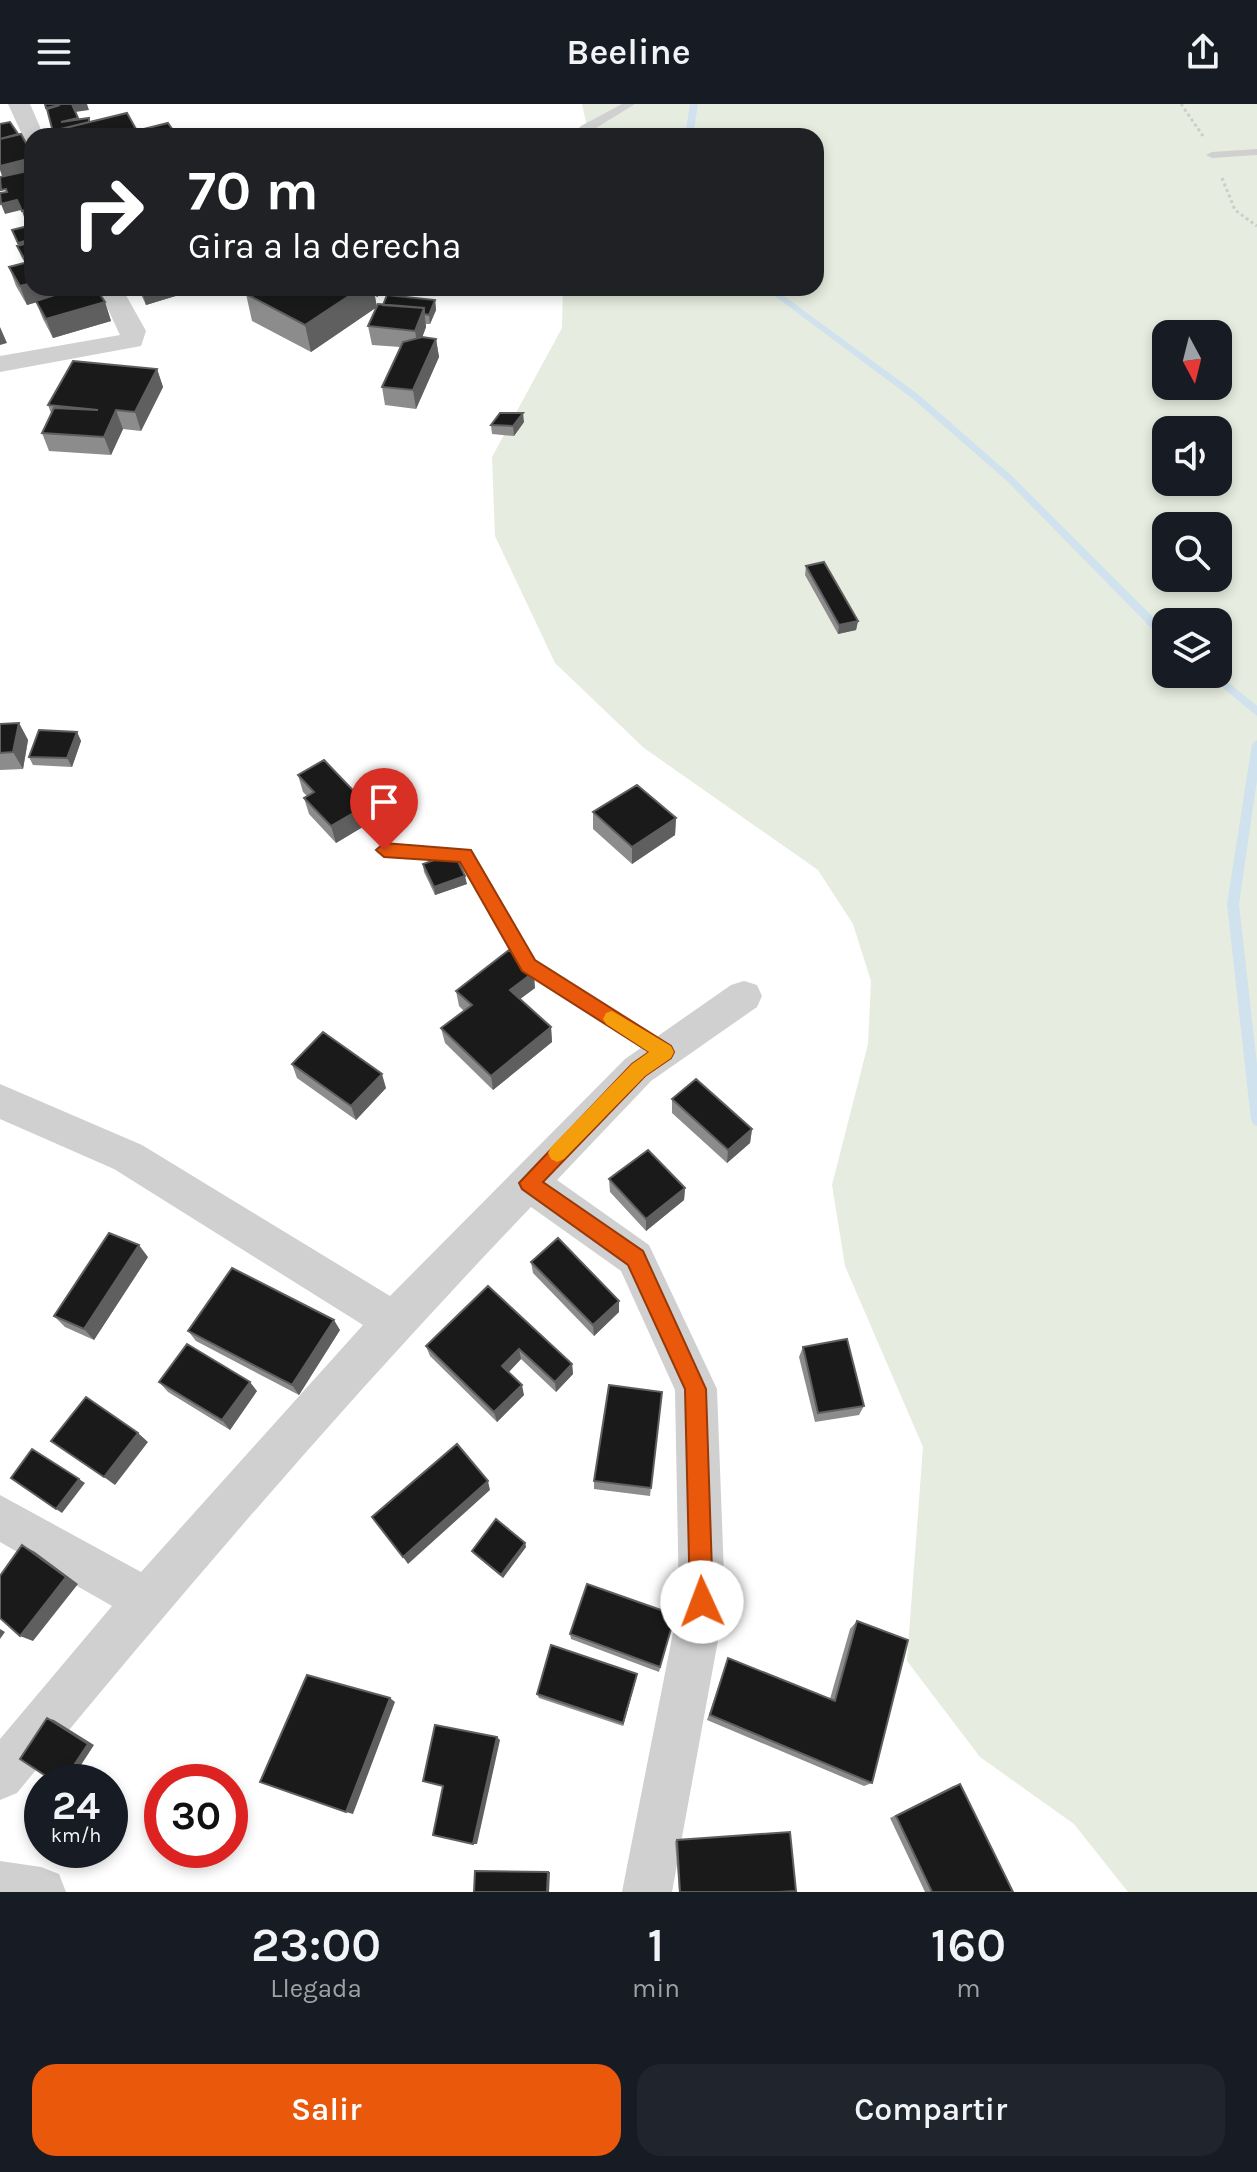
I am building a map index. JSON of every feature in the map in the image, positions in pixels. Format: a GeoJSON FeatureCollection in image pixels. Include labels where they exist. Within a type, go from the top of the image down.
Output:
{"type":"FeatureCollection","features":[{"type":"Feature","properties":{"kind":"street"},"geometry":{"type":"LineString","coordinates":[[19,104],[30,128]]}},
{"type":"Feature","properties":{"kind":"street"},"geometry":{"type":"LineString","coordinates":[[0,364],[132,341],[133,331],[114,296]]}},
{"type":"Feature","properties":{"kind":"street"},"geometry":{"type":"LineString","coordinates":[[0,1776],[146,1600],[394,1321],[638,1070],[744,996]]}},
{"type":"Feature","properties":{"kind":"street"},"geometry":{"type":"LineString","coordinates":[[0,1101],[128,1157],[394,1321]]}},
{"type":"Feature","properties":{"kind":"street"},"geometry":{"type":"LineString","coordinates":[[529,1183],[635,1258],[696,1389],[702,1602],[647,1892]]}},
{"type":"Feature","properties":{"kind":"street"},"geometry":{"type":"LineString","coordinates":[[0,1517],[146,1600]]}},
{"type":"Feature","properties":{"kind":"street"},"geometry":{"type":"LineString","coordinates":[[0,1886],[41,1892]]}},
{"type":"Feature","properties":{"kind":"lane"},"geometry":{"type":"LineString","coordinates":[[585,128],[630,104]]}},
{"type":"Feature","properties":{"kind":"lane"},"geometry":{"type":"LineString","coordinates":[[1212,155],[1257,152]]}},
{"type":"Feature","properties":{"kind":"lane"},"geometry":{"type":"LineString","coordinates":[[384,850],[465,855],[528,966],[664,1052]]}},
{"type":"Feature","properties":{"kind":"shaded area"},"geometry":{"type":"Polygon","coordinates":[[[582,104],[1257,104],[1257,1892],[1128,1892],[1074,1824],[980,1757],[907,1661],[923,1447],[845,1266],[832,1185],[868,1044],[871,981],[853,924],[818,870],[644,748],[555,663],[495,536],[492,457],[562,328],[563,296],[824,296],[824,128],[587,128],[582,104]]]}},
{"type":"Feature","properties":{"kind":"building"},"geometry":{"type":"Polygon","coordinates":[[[45,104],[72,104],[78,118],[61,122],[89,118],[89,122],[52,128],[47,109],[60,105],[46,108],[45,104]]]}},
{"type":"Feature","properties":{"kind":"building"},"geometry":{"type":"Polygon","coordinates":[[[127,113],[135,128],[65,128],[127,113]]]}},
{"type":"Feature","properties":{"kind":"building"},"geometry":{"type":"Polygon","coordinates":[[[10,122],[18,134],[0,139],[0,124],[10,122]]]}},
{"type":"Feature","properties":{"kind":"building"},"geometry":{"type":"Polygon","coordinates":[[[168,123],[172,128],[148,128],[168,123]]]}},
{"type":"Feature","properties":{"kind":"building"},"geometry":{"type":"Polygon","coordinates":[[[21,134],[24,160],[0,166],[0,139],[21,134]]]}},
{"type":"Feature","properties":{"kind":"building"},"geometry":{"type":"Polygon","coordinates":[[[24,172],[24,210],[17,200],[1,204],[0,193],[7,192],[6,189],[1,190],[0,177],[24,172]]]}},
{"type":"Feature","properties":{"kind":"building"},"geometry":{"type":"Polygon","coordinates":[[[24,227],[24,241],[18,243],[12,230],[24,227]]]}},
{"type":"Feature","properties":{"kind":"building"},"geometry":{"type":"Polygon","coordinates":[[[24,244],[24,258],[17,246],[24,244]]]}},
{"type":"Feature","properties":{"kind":"building"},"geometry":{"type":"Polygon","coordinates":[[[24,263],[24,285],[20,286],[9,267],[24,263]]]}},
{"type":"Feature","properties":{"kind":"building"},"geometry":{"type":"Polygon","coordinates":[[[52,296],[101,296],[105,302],[46,319],[36,301],[52,296]]]}},
{"type":"Feature","properties":{"kind":"building"},"geometry":{"type":"Polygon","coordinates":[[[250,296],[349,296],[305,325],[250,296]]]}},
{"type":"Feature","properties":{"kind":"building"},"geometry":{"type":"Polygon","coordinates":[[[387,296],[435,300],[429,315],[424,314],[424,308],[383,305],[387,296]]]}},
{"type":"Feature","properties":{"kind":"building"},"geometry":{"type":"Polygon","coordinates":[[[378,304],[424,308],[415,331],[368,326],[378,304]]]}},
{"type":"Feature","properties":{"kind":"building"},"geometry":{"type":"Polygon","coordinates":[[[422,337],[436,339],[413,390],[382,387],[403,342],[422,337]]]}},
{"type":"Feature","properties":{"kind":"building"},"geometry":{"type":"Polygon","coordinates":[[[73,361],[157,369],[135,412],[116,410],[104,437],[42,433],[54,408],[98,410],[48,405],[73,361]]]}},
{"type":"Feature","properties":{"kind":"building"},"geometry":{"type":"Polygon","coordinates":[[[500,413],[523,413],[513,426],[491,425],[500,413]]]}},
{"type":"Feature","properties":{"kind":"building"},"geometry":{"type":"Polygon","coordinates":[[[824,562],[858,621],[839,625],[806,566],[824,562]]]}},
{"type":"Feature","properties":{"kind":"building"},"geometry":{"type":"Polygon","coordinates":[[[19,723],[13,752],[0,753],[0,724],[19,723]]]}},
{"type":"Feature","properties":{"kind":"building"},"geometry":{"type":"Polygon","coordinates":[[[39,730],[77,732],[67,758],[29,757],[39,730]]]}},
{"type":"Feature","properties":{"kind":"building"},"geometry":{"type":"Polygon","coordinates":[[[324,760],[367,805],[331,826],[304,798],[314,792],[298,775],[324,760]]]}},
{"type":"Feature","properties":{"kind":"building"},"geometry":{"type":"Polygon","coordinates":[[[637,785],[676,818],[632,847],[593,812],[637,785]]]}},
{"type":"Feature","properties":{"kind":"building"},"geometry":{"type":"Polygon","coordinates":[[[454,853],[465,876],[434,887],[423,864],[454,853]]]}},
{"type":"Feature","properties":{"kind":"building"},"geometry":{"type":"Polygon","coordinates":[[[509,950],[534,972],[510,990],[551,1027],[491,1076],[441,1028],[472,1005],[456,991],[509,950]]]}},
{"type":"Feature","properties":{"kind":"building"},"geometry":{"type":"Polygon","coordinates":[[[323,1032],[382,1074],[351,1106],[292,1064],[323,1032]]]}},
{"type":"Feature","properties":{"kind":"building"},"geometry":{"type":"Polygon","coordinates":[[[696,1079],[752,1129],[728,1150],[672,1099],[696,1079]]]}},
{"type":"Feature","properties":{"kind":"building"},"geometry":{"type":"Polygon","coordinates":[[[648,1150],[685,1188],[646,1219],[609,1179],[648,1150]]]}},
{"type":"Feature","properties":{"kind":"building"},"geometry":{"type":"Polygon","coordinates":[[[109,1233],[139,1245],[84,1329],[54,1316],[109,1233]]]}},
{"type":"Feature","properties":{"kind":"building"},"geometry":{"type":"Polygon","coordinates":[[[558,1238],[619,1301],[593,1325],[531,1262],[558,1238]]]}},
{"type":"Feature","properties":{"kind":"building"},"geometry":{"type":"Polygon","coordinates":[[[232,1268],[334,1320],[292,1385],[188,1331],[232,1268]]]}},
{"type":"Feature","properties":{"kind":"building"},"geometry":{"type":"Polygon","coordinates":[[[488,1286],[572,1364],[555,1382],[519,1349],[502,1366],[522,1385],[494,1412],[426,1346],[488,1286]]]}},
{"type":"Feature","properties":{"kind":"building"},"geometry":{"type":"Polygon","coordinates":[[[847,1339],[864,1406],[818,1413],[803,1347],[847,1339]]]}},
{"type":"Feature","properties":{"kind":"building"},"geometry":{"type":"Polygon","coordinates":[[[187,1344],[250,1382],[222,1420],[159,1382],[187,1344]]]}},
{"type":"Feature","properties":{"kind":"building"},"geometry":{"type":"Polygon","coordinates":[[[609,1385],[662,1392],[651,1488],[594,1481],[609,1385]]]}},
{"type":"Feature","properties":{"kind":"building"},"geometry":{"type":"Polygon","coordinates":[[[86,1397],[138,1433],[104,1477],[51,1441],[86,1397]]]}},
{"type":"Feature","properties":{"kind":"building"},"geometry":{"type":"Polygon","coordinates":[[[457,1444],[488,1481],[403,1557],[372,1517],[457,1444]]]}},
{"type":"Feature","properties":{"kind":"building"},"geometry":{"type":"Polygon","coordinates":[[[32,1449],[79,1479],[56,1509],[11,1478],[32,1449]]]}},
{"type":"Feature","properties":{"kind":"building"},"geometry":{"type":"Polygon","coordinates":[[[496,1519],[525,1543],[501,1575],[472,1551],[496,1519]]]}},
{"type":"Feature","properties":{"kind":"building"},"geometry":{"type":"Polygon","coordinates":[[[22,1545],[66,1577],[20,1636],[0,1618],[0,1576],[22,1545]]]}},
{"type":"Feature","properties":{"kind":"building"},"geometry":{"type":"Polygon","coordinates":[[[587,1584],[675,1615],[660,1667],[570,1634],[587,1584]]]}},
{"type":"Feature","properties":{"kind":"building"},"geometry":{"type":"Polygon","coordinates":[[[857,1621],[908,1640],[872,1783],[710,1715],[728,1658],[835,1701],[857,1621]]]}},
{"type":"Feature","properties":{"kind":"building"},"geometry":{"type":"Polygon","coordinates":[[[551,1645],[637,1674],[623,1723],[537,1694],[551,1645]]]}},
{"type":"Feature","properties":{"kind":"building"},"geometry":{"type":"Polygon","coordinates":[[[307,1675],[390,1698],[346,1812],[260,1782],[307,1675]]]}},
{"type":"Feature","properties":{"kind":"building"},"geometry":{"type":"Polygon","coordinates":[[[47,1718],[88,1744],[75,1764],[28,1764],[20,1759],[47,1718]]]}},
{"type":"Feature","properties":{"kind":"building"},"geometry":{"type":"Polygon","coordinates":[[[435,1725],[497,1737],[473,1844],[433,1835],[443,1786],[423,1781],[435,1725]]]}},
{"type":"Feature","properties":{"kind":"building"},"geometry":{"type":"Polygon","coordinates":[[[960,1784],[1013,1892],[932,1892],[896,1816],[960,1784]]]}},
{"type":"Feature","properties":{"kind":"building"},"geometry":{"type":"Polygon","coordinates":[[[790,1832],[796,1891],[680,1892],[677,1840],[790,1832]]]}},
{"type":"Feature","properties":{"kind":"building"},"geometry":{"type":"Polygon","coordinates":[[[475,1871],[548,1872],[547,1892],[474,1892],[475,1871]]]}},
{"type":"Feature","properties":{"kind":"waterway"},"geometry":{"type":"LineString","coordinates":[[690,128],[694,104]]}},
{"type":"Feature","properties":{"kind":"waterway"},"geometry":{"type":"LineString","coordinates":[[779,296],[916,397],[1010,479],[1152,622]]}},
{"type":"Feature","properties":{"kind":"waterway"},"geometry":{"type":"LineString","coordinates":[[1228,688],[1257,712]]}},
{"type":"Feature","properties":{"kind":"waterway"},"geometry":{"type":"LineString","coordinates":[[1257,744],[1233,904],[1257,1120]]}},
{"type":"Feature","properties":{"kind":"slow traffic"},"geometry":{"type":"LineString","coordinates":[[557,1153],[638,1070],[664,1052],[612,1019]]}},
{"type":"Feature","properties":{"kind":"route"},"geometry":{"type":"LineString","coordinates":[[384,850],[465,855],[528,966],[664,1052],[638,1070],[529,1183],[635,1258],[696,1389],[702,1602]]}}]}
